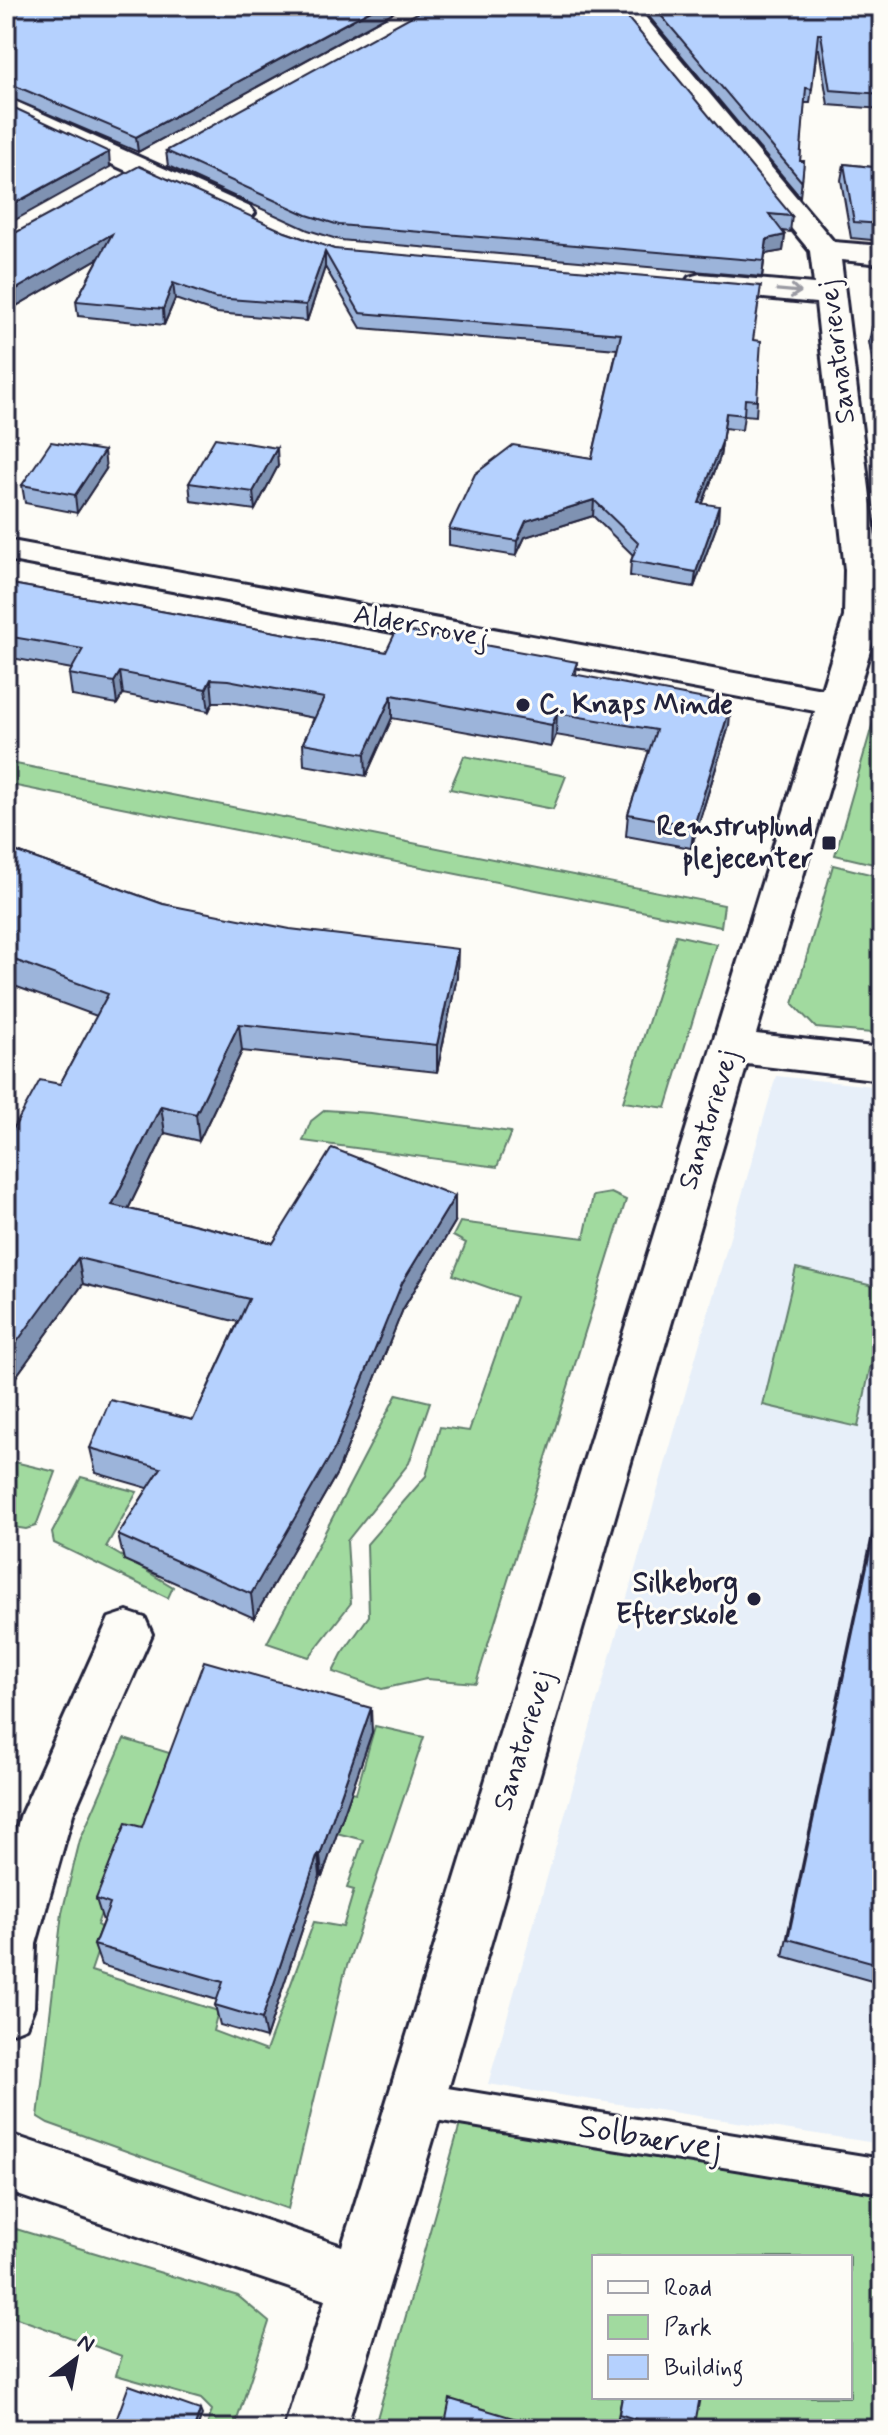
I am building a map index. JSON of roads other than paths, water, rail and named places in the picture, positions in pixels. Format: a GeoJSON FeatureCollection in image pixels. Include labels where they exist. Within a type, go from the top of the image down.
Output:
{"type":"FeatureCollection","features":[{"type":"Feature","properties":{"kind":"street","name":"Sanatorievej"},"geometry":{"type":"LineString","coordinates":[[315,2429],[417,2100],[862,617],[862,570],[828,268],[622,6]]}},
{"type":"Feature","properties":{"kind":"street"},"geometry":{"type":"LineString","coordinates":[[6,105],[269,226]]}},
{"type":"Feature","properties":{"kind":"street"},"geometry":{"type":"LineString","coordinates":[[113,181],[168,151]]}},
{"type":"Feature","properties":{"kind":"street"},"geometry":{"type":"LineString","coordinates":[[683,281],[828,268],[882,255]]}},
{"type":"Feature","properties":{"kind":"street","name":"Aldersrovej"},"geometry":{"type":"LineString","coordinates":[[6,550],[835,703]]}},
{"type":"Feature","properties":{"kind":"street"},"geometry":{"type":"LineString","coordinates":[[731,1047],[882,1064]]}},
{"type":"Feature","properties":{"kind":"street"},"geometry":{"type":"LineString","coordinates":[[6,2007],[9,1944],[47,1814],[127,1634]]}},
{"type":"Feature","properties":{"kind":"street"},"geometry":{"type":"LineString","coordinates":[[6,2162],[361,2282]]}},
{"type":"Feature","properties":{"kind":"lane","name":"Solbærvej"},"geometry":{"type":"LineString","coordinates":[[417,2100],[882,2176]]}},
{"type":"Feature","properties":{"kind":"place","name":"C. Knaps Minde"},"geometry":{"type":"Point","coordinates":[523,705]}},
{"type":"Feature","properties":{"kind":"place","name":"Remstruplund plejecenter"},"geometry":{"type":"Point","coordinates":[829,843]}},
{"type":"Feature","properties":{"kind":"place","name":"Silkeborg Efterskole"},"geometry":{"type":"Point","coordinates":[754,1599]}}]}
